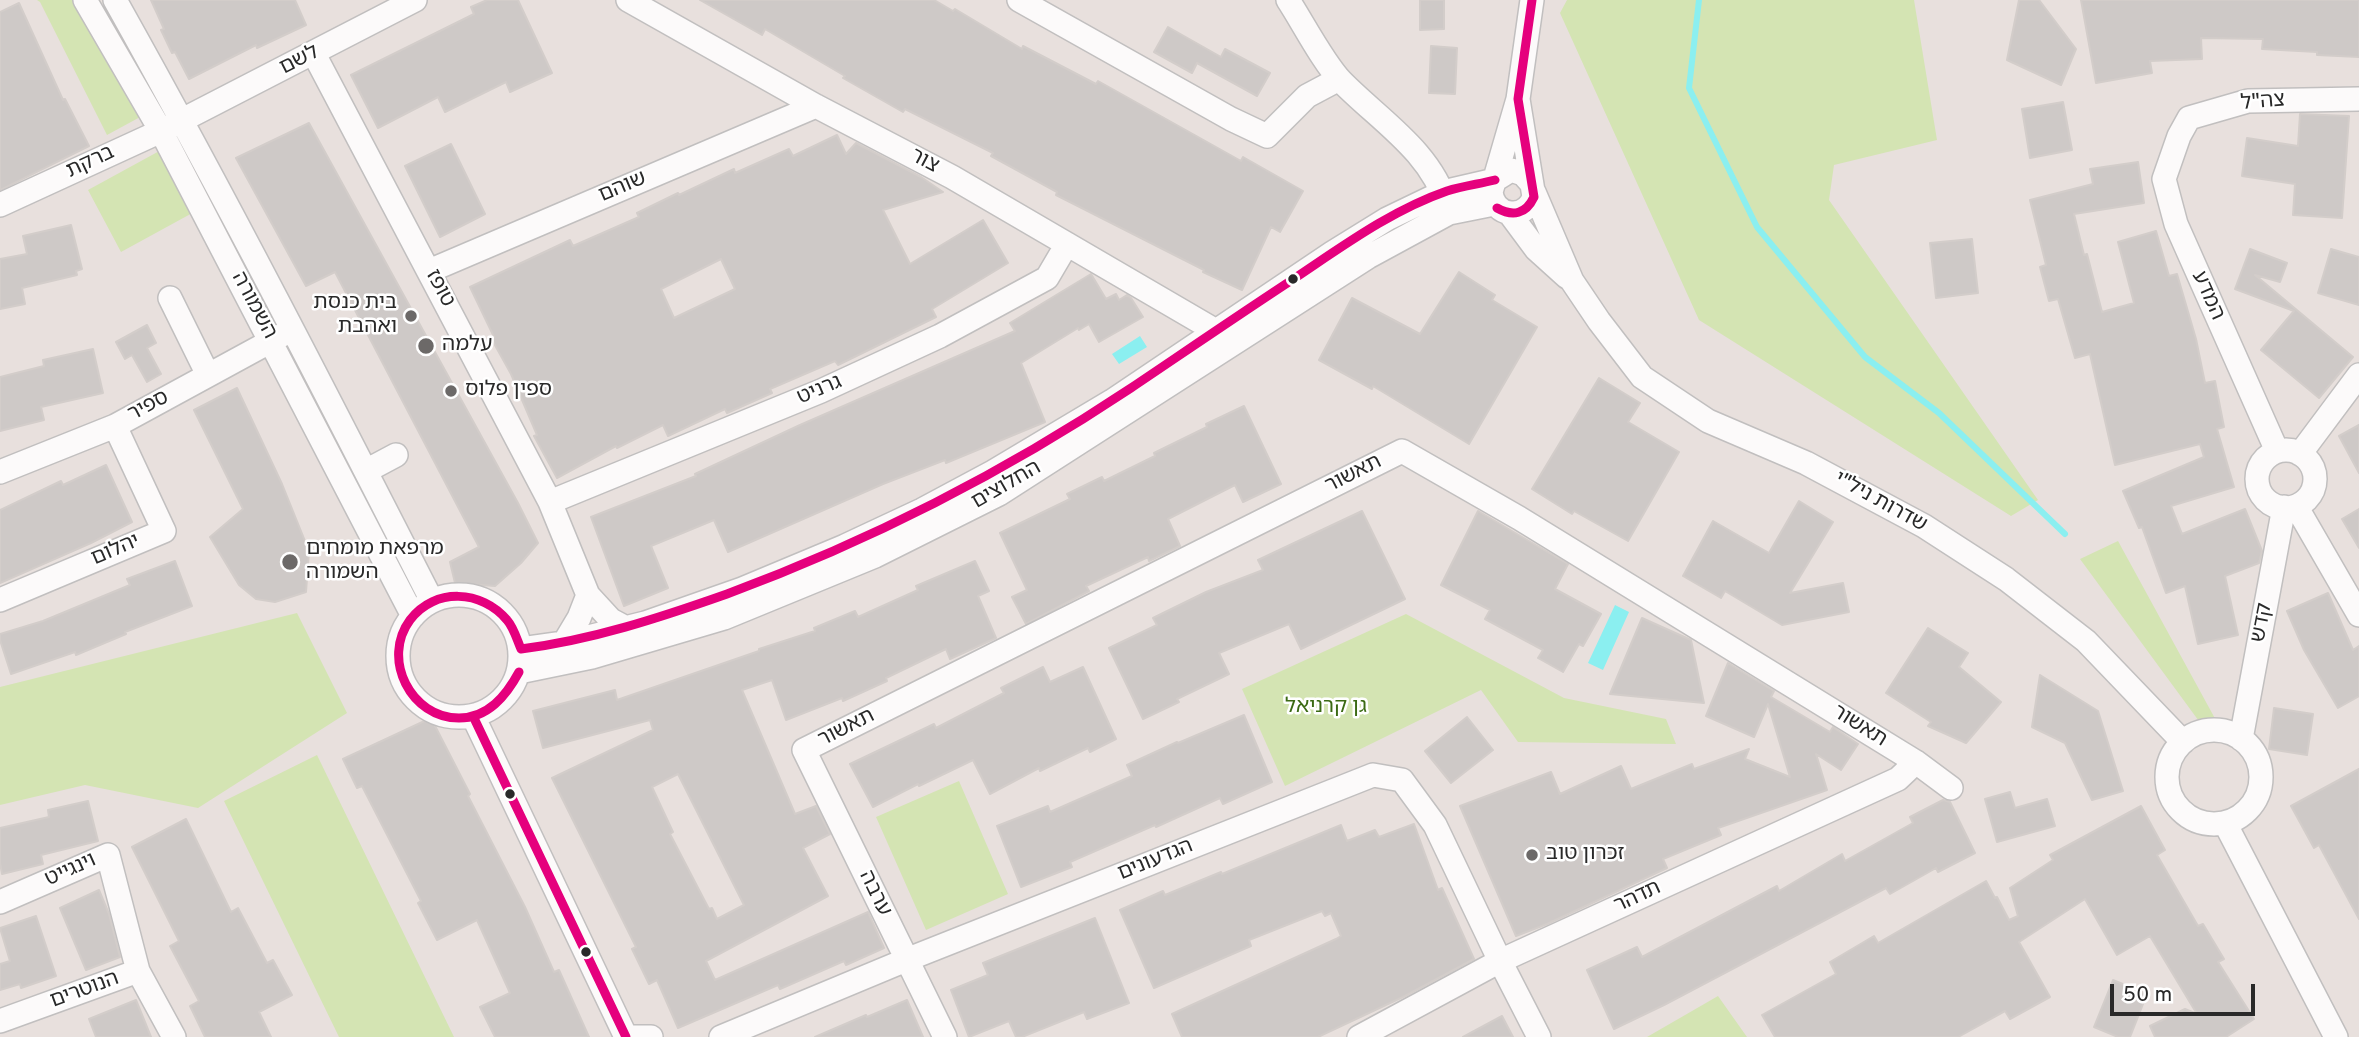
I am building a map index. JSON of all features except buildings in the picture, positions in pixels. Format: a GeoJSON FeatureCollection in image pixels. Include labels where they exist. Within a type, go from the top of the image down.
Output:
{"type":"FeatureCollection","features":[{"type":"Feature","properties":{"kind":"street","name":"השמורה"},"geometry":{"type":"LineString","coordinates":[[85,0],[161,131],[413,616]]}},
{"type":"Feature","properties":{"kind":"street","name":"השמורה"},"geometry":{"type":"LineString","coordinates":[[115,0],[183,120],[432,601]]}},
{"type":"Feature","properties":{"kind":"street","name":"לשם"},"geometry":{"type":"LineString","coordinates":[[183,120],[320,54],[415,0]]}},
{"type":"Feature","properties":{"kind":"street","name":"צור"},"geometry":{"type":"LineString","coordinates":[[628,0],[816,106],[952,177],[1216,331]]}},
{"type":"Feature","properties":{"kind":"street"},"geometry":{"type":"LineString","coordinates":[[1019,0],[1052,8],[1231,119],[1267,136],[1307,96],[1339,79]]}},
{"type":"Feature","properties":{"kind":"street"},"geometry":{"type":"LineString","coordinates":[[1288,0],[1339,79],[1414,148],[1446,203]]}},
{"type":"Feature","properties":{"kind":"street","name":"שדרות ניל\"י"},"geometry":{"type":"LineString","coordinates":[[1495,180],[1518,99],[1532,0]]}},
{"type":"Feature","properties":{"kind":"street","name":"טופז"},"geometry":{"type":"LineString","coordinates":[[320,54],[429,271],[550,502],[588,595],[611,621],[626,628]]}},
{"type":"Feature","properties":{"kind":"street","name":"שדרות ניל\"י"},"geometry":{"type":"LineString","coordinates":[[1518,99],[1533,188],[1573,281],[1599,321],[1642,377],[1708,421],[1806,463],[1924,526],[2006,579],[2086,641],[2183,742]]}},
{"type":"Feature","properties":{"kind":"street","name":"צה\"ל"},"geometry":{"type":"LineString","coordinates":[[2179,136],[2189,118],[2248,101],[2359,99]]}},
{"type":"Feature","properties":{"kind":"street","name":"שוהם"},"geometry":{"type":"LineString","coordinates":[[429,271],[816,106]]}},
{"type":"Feature","properties":{"kind":"street","name":"ברקת"},"geometry":{"type":"LineString","coordinates":[[0,205],[183,120]]}},
{"type":"Feature","properties":{"kind":"street","name":"המדע"},"geometry":{"type":"LineString","coordinates":[[2179,136],[2164,179],[2176,224],[2277,451]]}},
{"type":"Feature","properties":{"kind":"street"},"geometry":{"type":"LineString","coordinates":[[1511,170],[1523,174],[1533,188],[1531,203],[1522,212],[1502,209],[1491,192],[1495,180],[1511,170]]}},
{"type":"Feature","properties":{"kind":"street","name":"החלוצים"},"geometry":{"type":"LineString","coordinates":[[519,672],[592,657],[724,618],[875,556],[999,494],[1368,257],[1446,203],[1495,180]]}},
{"type":"Feature","properties":{"kind":"street","name":"החלוצים"},"geometry":{"type":"LineString","coordinates":[[520,649],[564,643],[626,628],[741,589],[922,510],[993,472],[1112,401],[1387,219],[1446,203],[1502,209]]}},
{"type":"Feature","properties":{"kind":"street","name":"שדרות ניל\"י"},"geometry":{"type":"LineString","coordinates":[[1502,209],[1536,249],[1573,281]]}},
{"type":"Feature","properties":{"kind":"street","name":"גרניט"},"geometry":{"type":"LineString","coordinates":[[550,502],[821,391],[940,336],[1047,278],[1067,244]]}},
{"type":"Feature","properties":{"kind":"street"},"geometry":{"type":"LineString","coordinates":[[170,298],[208,376]]}},
{"type":"Feature","properties":{"kind":"street","name":"ספיר"},"geometry":{"type":"LineString","coordinates":[[0,472],[115,426],[293,329]]}},
{"type":"Feature","properties":{"kind":"street"},"geometry":{"type":"LineString","coordinates":[[2300,454],[2359,375]]}},
{"type":"Feature","properties":{"kind":"street","name":"יהלום"},"geometry":{"type":"LineString","coordinates":[[0,600],[164,531],[115,426]]}},
{"type":"Feature","properties":{"kind":"street","name":"תאשור"},"geometry":{"type":"LineString","coordinates":[[804,750],[1402,451],[1519,518],[1916,762],[1951,788]]}},
{"type":"Feature","properties":{"kind":"street"},"geometry":{"type":"LineString","coordinates":[[2277,451],[2300,454],[2308,459],[2315,477],[2310,494],[2290,507],[2275,505],[2260,492],[2258,472],[2262,463],[2277,451]]}},
{"type":"Feature","properties":{"kind":"street"},"geometry":{"type":"LineString","coordinates":[[366,471],[396,455]]}},
{"type":"Feature","properties":{"kind":"street"},"geometry":{"type":"LineString","coordinates":[[2290,507],[2359,615]]}},
{"type":"Feature","properties":{"kind":"street","name":"קדש"},"geometry":{"type":"LineString","coordinates":[[2241,738],[2290,507]]}},
{"type":"Feature","properties":{"kind":"street"},"geometry":{"type":"LineString","coordinates":[[458,595],[474,597],[501,611],[511,623],[520,649],[519,672],[511,691],[499,703],[473,716],[455,718],[438,715],[423,706],[411,694],[402,679],[398,652],[400,639],[413,616],[432,601],[458,595]]}},
{"type":"Feature","properties":{"kind":"street"},"geometry":{"type":"LineString","coordinates":[[564,643],[579,618],[588,595]]}},
{"type":"Feature","properties":{"kind":"street"},"geometry":{"type":"LineString","coordinates":[[473,716],[626,1037]]}},
{"type":"Feature","properties":{"kind":"street"},"geometry":{"type":"LineString","coordinates":[[2212,730],[2241,738],[2256,756],[2261,779],[2258,794],[2250,807],[2239,817],[2225,823],[2209,824],[2194,820],[2172,799],[2168,768],[2173,754],[2183,742],[2196,733],[2212,730]]}},
{"type":"Feature","properties":{"kind":"street","name":"ערבה"},"geometry":{"type":"LineString","coordinates":[[804,750],[946,1037]]}},
{"type":"Feature","properties":{"kind":"street","name":"תדהר"},"geometry":{"type":"LineString","coordinates":[[1359,1037],[1500,961],[1898,779],[1916,762]]}},
{"type":"Feature","properties":{"kind":"street","name":"הגדעונים"},"geometry":{"type":"LineString","coordinates":[[721,1037],[906,960],[1373,775],[1402,780],[1435,825],[1539,1037]]}},
{"type":"Feature","properties":{"kind":"street"},"geometry":{"type":"LineString","coordinates":[[2225,823],[2336,1037]]}},
{"type":"Feature","properties":{"kind":"street","name":"וינגייט"},"geometry":{"type":"LineString","coordinates":[[0,902],[108,855],[138,971]]}},
{"type":"Feature","properties":{"kind":"street","name":"הנוטרים"},"geometry":{"type":"LineString","coordinates":[[0,1021],[138,971],[174,1037]]}},
{"type":"Feature","properties":{"kind":"street"},"geometry":{"type":"LineString","coordinates":[[632,1037],[651,1037]]}},
{"type":"Feature","properties":{"kind":"green space"},"geometry":{"type":"Polygon","coordinates":[[[37,0],[82,0],[142,116],[107,135],[37,0]]]}},
{"type":"Feature","properties":{"kind":"green space"},"geometry":{"type":"Polygon","coordinates":[[[1567,0],[1914,0],[1937,140],[1834,165],[1829,200],[2038,500],[2011,516],[1699,320],[1560,13],[1567,0]]]}},
{"type":"Feature","properties":{"kind":"green space"},"geometry":{"type":"Polygon","coordinates":[[[163,149],[196,211],[121,252],[88,190],[163,149]]]}},
{"type":"Feature","properties":{"kind":"green space"},"geometry":{"type":"Polygon","coordinates":[[[2118,541],[2218,724],[2204,728],[2080,559],[2118,541]]]}},
{"type":"Feature","properties":{"kind":"green space"},"geometry":{"type":"Polygon","coordinates":[[[297,613],[347,713],[198,808],[85,785],[0,805],[0,687],[297,613]]]}},
{"type":"Feature","properties":{"kind":"green space","name":"גן קרניאל"},"geometry":{"type":"Polygon","coordinates":[[[1406,614],[1564,698],[1666,719],[1676,744],[1518,742],[1481,690],[1285,786],[1242,689],[1406,614]]]}},
{"type":"Feature","properties":{"kind":"green space"},"geometry":{"type":"Polygon","coordinates":[[[317,755],[454,1037],[339,1037],[224,801],[317,755]]]}},
{"type":"Feature","properties":{"kind":"green space"},"geometry":{"type":"Polygon","coordinates":[[[959,781],[1008,894],[926,930],[876,817],[959,781]]]}},
{"type":"Feature","properties":{"kind":"green space"},"geometry":{"type":"Polygon","coordinates":[[[1718,996],[1747,1037],[1647,1037],[1718,996]]]}},
{"type":"Feature","properties":{"kind":"water"},"geometry":{"type":"Polygon","coordinates":[[[1140,336],[1147,347],[1119,364],[1112,354],[1140,336]]]}},
{"type":"Feature","properties":{"kind":"water"},"geometry":{"type":"Polygon","coordinates":[[[1615,605],[1629,612],[1603,670],[1588,663],[1615,605]]]}},
{"type":"Feature","properties":{"kind":"waterway"},"geometry":{"type":"LineString","coordinates":[[1699,0],[1689,88],[1757,227],[1865,357],[1939,413],[2065,534]]}},
{"type":"Feature","properties":{"kind":"transit line"},"geometry":{"type":"LineString","coordinates":[[1497,208],[1518,212],[1527,207],[1534,197],[1518,99],[1532,0]]}},
{"type":"Feature","properties":{"kind":"transit line"},"geometry":{"type":"LineString","coordinates":[[521,649],[599,634],[676,611],[780,573],[884,528],[986,476],[1083,419],[1387,218],[1447,191],[1495,180]]}},
{"type":"Feature","properties":{"kind":"transit line"},"geometry":{"type":"LineString","coordinates":[[519,672],[495,704],[479,714],[459,718],[442,715],[427,708],[415,697],[400,668],[399,652],[402,635],[420,609],[432,602],[458,596],[472,598],[497,610],[509,623],[521,649]]}},
{"type":"Feature","properties":{"kind":"transit line"},"geometry":{"type":"LineString","coordinates":[[473,716],[626,1037]]}},
{"type":"Feature","properties":{"kind":"place","name":"בית כנסת ואהבת"},"geometry":{"type":"Point","coordinates":[411,316]}},
{"type":"Feature","properties":{"kind":"place","name":"עלמה"},"geometry":{"type":"Point","coordinates":[426,346]}},
{"type":"Feature","properties":{"kind":"place","name":"ספין פלוס"},"geometry":{"type":"Point","coordinates":[451,391]}},
{"type":"Feature","properties":{"kind":"place","name":"מרפאת מומחים השמורה"},"geometry":{"type":"Point","coordinates":[290,562]}},
{"type":"Feature","properties":{"kind":"place","name":"זכרון טוב"},"geometry":{"type":"Point","coordinates":[1532,855]}}]}
